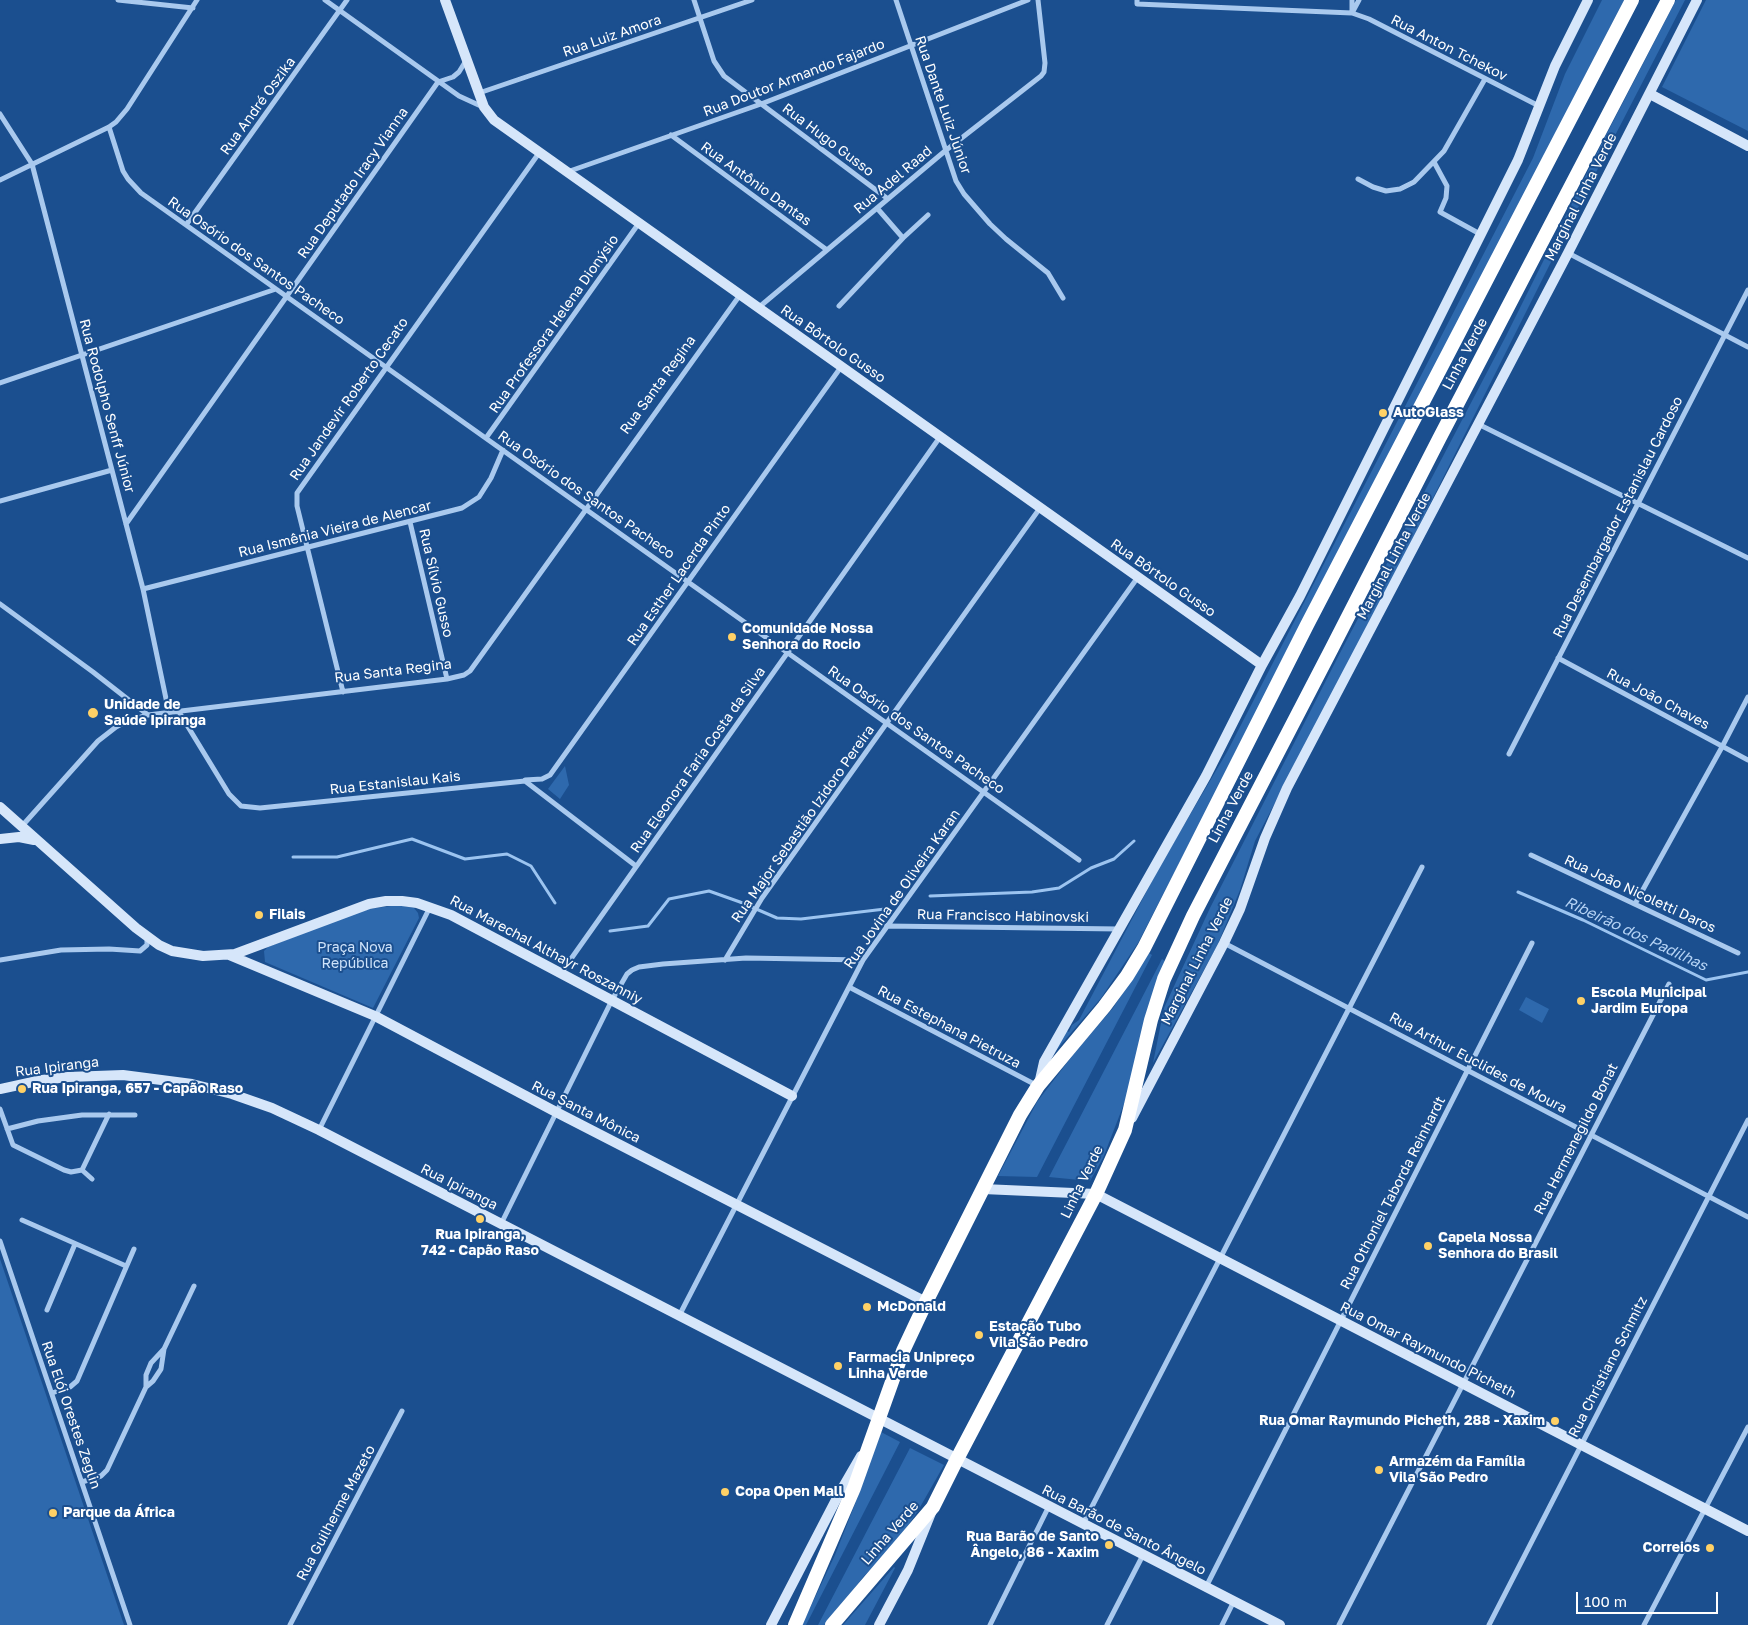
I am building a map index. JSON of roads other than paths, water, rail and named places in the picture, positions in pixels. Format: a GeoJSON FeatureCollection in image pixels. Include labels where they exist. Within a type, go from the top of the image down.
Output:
{"type":"FeatureCollection","features":[{"type":"Feature","properties":{"kind":"highway","name":"Linha Verde"},"geometry":{"type":"LineString","coordinates":[[795,1625],[854,1488],[904,1351],[926,1302],[1020,1115],[1038,1086],[1104,1007],[1127,976],[1144,948],[1311,617],[1632,0]]}},
{"type":"Feature","properties":{"kind":"highway","name":"Linha Verde"},"geometry":{"type":"LineString","coordinates":[[832,1625],[933,1507],[1096,1194],[1126,1130],[1151,1020],[1164,979],[1193,916],[1668,0]]}},
{"type":"Feature","properties":{"kind":"main road","name":"Rua Bôrtolo Gusso"},"geometry":{"type":"LineString","coordinates":[[445,0],[484,107],[494,120],[1262,665]]}},
{"type":"Feature","properties":{"kind":"main road"},"geometry":{"type":"LineString","coordinates":[[1038,1086],[1044,1062],[1206,776],[1262,665],[1300,596],[1518,160],[1555,66],[1588,0]]}},
{"type":"Feature","properties":{"kind":"main road","name":"Marginal Linha Verde"},"geometry":{"type":"LineString","coordinates":[[1126,1130],[1224,943],[1240,909],[1265,838],[1287,788],[1568,253],[1697,0]]}},
{"type":"Feature","properties":{"kind":"main road"},"geometry":{"type":"LineString","coordinates":[[1650,94],[1748,146]]}},
{"type":"Feature","properties":{"kind":"main road"},"geometry":{"type":"LineString","coordinates":[[2,839],[10,829],[10,818],[3,810]]}},
{"type":"Feature","properties":{"kind":"main road","name":"Rua Marechal Althayr Roszanniy"},"geometry":{"type":"LineString","coordinates":[[3,810],[146,936],[172,951],[203,956],[229,955],[252,949],[369,904],[402,901],[430,906],[451,915],[792,1096]]}},
{"type":"Feature","properties":{"kind":"main road"},"geometry":{"type":"LineString","coordinates":[[2,839],[26,838],[40,843]]}},
{"type":"Feature","properties":{"kind":"main road","name":"Rua Santa Mônica"},"geometry":{"type":"LineString","coordinates":[[229,955],[375,1016],[556,1112],[926,1302]]}},
{"type":"Feature","properties":{"kind":"main road","name":"Rua Ipiranga"},"geometry":{"type":"LineString","coordinates":[[0,1089],[42,1080],[123,1075],[174,1081],[251,1100],[319,1130],[878,1418]]}},
{"type":"Feature","properties":{"kind":"main road"},"geometry":{"type":"LineString","coordinates":[[983,1189],[1096,1194]]}},
{"type":"Feature","properties":{"kind":"main road","name":"Rua Omar Raymundo Picheth"},"geometry":{"type":"LineString","coordinates":[[1096,1194],[1748,1531]]}},
{"type":"Feature","properties":{"kind":"main road","name":"Rua Barão de Santo Ângelo"},"geometry":{"type":"LineString","coordinates":[[878,1418],[1280,1625]]}},
{"type":"Feature","properties":{"kind":"main road"},"geometry":{"type":"LineString","coordinates":[[770,1625],[839,1494],[871,1438]]}},
{"type":"Feature","properties":{"kind":"main road"},"geometry":{"type":"LineString","coordinates":[[879,1625],[908,1570],[933,1507]]}},
{"type":"Feature","properties":{"kind":"street"},"geometry":{"type":"LineString","coordinates":[[118,0],[193,8]]}},
{"type":"Feature","properties":{"kind":"street"},"geometry":{"type":"LineString","coordinates":[[0,180],[109,127],[122,116],[197,0]]}},
{"type":"Feature","properties":{"kind":"street"},"geometry":{"type":"LineString","coordinates":[[325,0],[438,82],[467,101],[484,107]]}},
{"type":"Feature","properties":{"kind":"street","name":"Rua André Oszika"},"geometry":{"type":"LineString","coordinates":[[186,225],[347,0]]}},
{"type":"Feature","properties":{"kind":"street","name":"Rua Hugo Gusso"},"geometry":{"type":"LineString","coordinates":[[694,0],[718,68],[724,76],[888,199]]}},
{"type":"Feature","properties":{"kind":"street","name":"Rua Luiz Amora"},"geometry":{"type":"LineString","coordinates":[[479,93],[752,0]]}},
{"type":"Feature","properties":{"kind":"street","name":"Rua Dante Luiz Júnior"},"geometry":{"type":"LineString","coordinates":[[896,0],[956,181],[974,206],[1006,239],[1048,274],[1063,298]]}},
{"type":"Feature","properties":{"kind":"street","name":"Rua Doutor Armando Fajardo"},"geometry":{"type":"LineString","coordinates":[[566,172],[761,104],[1028,0]]}},
{"type":"Feature","properties":{"kind":"street","name":"Rua Adel Raad"},"geometry":{"type":"LineString","coordinates":[[758,308],[945,151],[1037,81],[1044,72],[1045,63],[1038,0]]}},
{"type":"Feature","properties":{"kind":"street"},"geometry":{"type":"LineString","coordinates":[[1352,0],[1352,13]]}},
{"type":"Feature","properties":{"kind":"street"},"geometry":{"type":"LineString","coordinates":[[1352,13],[1359,0]]}},
{"type":"Feature","properties":{"kind":"street","name":"Rua Anton Tchekov"},"geometry":{"type":"LineString","coordinates":[[1137,2],[1352,13],[1369,19],[1539,106]]}},
{"type":"Feature","properties":{"kind":"street","name":"Rua Deputado Iracy Vianna"},"geometry":{"type":"LineString","coordinates":[[126,524],[438,82],[453,77],[459,72],[467,59]]}},
{"type":"Feature","properties":{"kind":"street"},"geometry":{"type":"LineString","coordinates":[[1358,179],[1386,191],[1400,189],[1414,182],[1450,142],[1485,79]]}},
{"type":"Feature","properties":{"kind":"street","name":"Rua Rodolpho Senff Júnior"},"geometry":{"type":"LineString","coordinates":[[0,114],[32,164],[143,589],[169,713]]}},
{"type":"Feature","properties":{"kind":"street","name":"Rua Osório dos Santos Pacheco"},"geometry":{"type":"LineString","coordinates":[[109,127],[119,160],[128,179],[141,193],[1079,860]]}},
{"type":"Feature","properties":{"kind":"street","name":"Rua Antônio Dantas"},"geometry":{"type":"LineString","coordinates":[[671,136],[827,250]]}},
{"type":"Feature","properties":{"kind":"street","name":"Rua Jandevir Roberto Cecato"},"geometry":{"type":"LineString","coordinates":[[343,692],[297,506],[296,499],[299,489],[539,152]]}},
{"type":"Feature","properties":{"kind":"street"},"geometry":{"type":"LineString","coordinates":[[1434,162],[1447,186],[1446,198],[1440,212],[1480,234]]}},
{"type":"Feature","properties":{"kind":"street"},"geometry":{"type":"LineString","coordinates":[[877,208],[904,238]]}},
{"type":"Feature","properties":{"kind":"street"},"geometry":{"type":"LineString","coordinates":[[839,306],[928,215]]}},
{"type":"Feature","properties":{"kind":"street","name":"Rua Professora Helena Dionýsio"},"geometry":{"type":"LineString","coordinates":[[486,438],[639,224]]}},
{"type":"Feature","properties":{"kind":"street"},"geometry":{"type":"LineString","coordinates":[[1568,253],[1748,347]]}},
{"type":"Feature","properties":{"kind":"street"},"geometry":{"type":"LineString","coordinates":[[0,383],[276,289]]}},
{"type":"Feature","properties":{"kind":"street","name":"Rua Desembargador Estanislau Cardoso"},"geometry":{"type":"LineString","coordinates":[[1510,754],[1748,290]]}},
{"type":"Feature","properties":{"kind":"street","name":"Rua Santa Regina"},"geometry":{"type":"LineString","coordinates":[[21,826],[106,734],[127,721],[148,715],[447,679],[464,675],[470,671],[740,295]]}},
{"type":"Feature","properties":{"kind":"street","name":"Rua Esther Lacerda Pinto"},"geometry":{"type":"LineString","coordinates":[[525,780],[542,779],[550,775],[841,367]]}},
{"type":"Feature","properties":{"kind":"street"},"geometry":{"type":"LineString","coordinates":[[1478,424],[1748,558]]}},
{"type":"Feature","properties":{"kind":"street","name":"Rua Eleonora Faria Costa da Silva"},"geometry":{"type":"LineString","coordinates":[[561,973],[940,437]]}},
{"type":"Feature","properties":{"kind":"street","name":"Rua Ismênia Vieira de Alencar"},"geometry":{"type":"LineString","coordinates":[[143,589],[451,512],[471,503],[479,497],[503,450]]}},
{"type":"Feature","properties":{"kind":"street"},"geometry":{"type":"LineString","coordinates":[[0,501],[112,470]]}},
{"type":"Feature","properties":{"kind":"street","name":"Rua Major Sebastião Izidoro Pereira"},"geometry":{"type":"LineString","coordinates":[[725,960],[762,898],[1040,508]]}},
{"type":"Feature","properties":{"kind":"street","name":"Rua Sílvio Gusso"},"geometry":{"type":"LineString","coordinates":[[410,522],[447,679]]}},
{"type":"Feature","properties":{"kind":"street","name":"Rua Jovina de Oliveira Karan"},"geometry":{"type":"LineString","coordinates":[[679,1316],[863,960],[1138,577]]}},
{"type":"Feature","properties":{"kind":"street"},"geometry":{"type":"LineString","coordinates":[[0,604],[148,715]]}},
{"type":"Feature","properties":{"kind":"street","name":"Rua João Chaves"},"geometry":{"type":"LineString","coordinates":[[1558,658],[1748,760]]}},
{"type":"Feature","properties":{"kind":"street"},"geometry":{"type":"LineString","coordinates":[[1634,904],[1748,697]]}},
{"type":"Feature","properties":{"kind":"street","name":"Rua Estanislau Kais"},"geometry":{"type":"LineString","coordinates":[[179,712],[229,794],[242,806],[250,808],[525,780]]}},
{"type":"Feature","properties":{"kind":"street"},"geometry":{"type":"LineString","coordinates":[[525,780],[636,866]]}},
{"type":"Feature","properties":{"kind":"street","name":"Rua João Nicoletti Daros"},"geometry":{"type":"LineString","coordinates":[[1531,855],[1738,953]]}},
{"type":"Feature","properties":{"kind":"street"},"geometry":{"type":"LineString","coordinates":[[1083,1524],[1422,867]]}},
{"type":"Feature","properties":{"kind":"street"},"geometry":{"type":"LineString","coordinates":[[319,1130],[430,906]]}},
{"type":"Feature","properties":{"kind":"street","name":"Rua Francisco Habinovski"},"geometry":{"type":"LineString","coordinates":[[886,926],[1119,929]]}},
{"type":"Feature","properties":{"kind":"street"},"geometry":{"type":"LineString","coordinates":[[0,960],[61,950],[109,949],[140,951],[146,947],[148,942],[146,936]]}},
{"type":"Feature","properties":{"kind":"street","name":"Rua Arthur Euclides de Moura"},"geometry":{"type":"LineString","coordinates":[[1224,943],[1748,1217]]}},
{"type":"Feature","properties":{"kind":"street","name":"Rua Othoniel Taborda Reinhardt"},"geometry":{"type":"LineString","coordinates":[[1206,1587],[1532,943]]}},
{"type":"Feature","properties":{"kind":"street"},"geometry":{"type":"LineString","coordinates":[[501,1224],[612,1000],[627,974],[639,968],[725,960],[782,958],[863,960]]}},
{"type":"Feature","properties":{"kind":"street","name":"Rua Hermenegildo Bonat"},"geometry":{"type":"LineString","coordinates":[[1339,1625],[1670,984]]}},
{"type":"Feature","properties":{"kind":"street","name":"Rua Estephana Pietruza"},"geometry":{"type":"LineString","coordinates":[[849,987],[1038,1086]]}},
{"type":"Feature","properties":{"kind":"street"},"geometry":{"type":"LineString","coordinates":[[0,1110],[13,1145],[64,1170],[71,1172],[82,1170]]}},
{"type":"Feature","properties":{"kind":"street"},"geometry":{"type":"LineString","coordinates":[[7,1128],[61,1118],[109,1114],[135,1115]]}},
{"type":"Feature","properties":{"kind":"street"},"geometry":{"type":"LineString","coordinates":[[82,1170],[109,1114]]}},
{"type":"Feature","properties":{"kind":"street","name":"Rua Christiano Schmitz"},"geometry":{"type":"LineString","coordinates":[[1489,1625],[1748,1120]]}},
{"type":"Feature","properties":{"kind":"street"},"geometry":{"type":"LineString","coordinates":[[82,1170],[92,1179]]}},
{"type":"Feature","properties":{"kind":"street"},"geometry":{"type":"LineString","coordinates":[[22,1220],[126,1266]]}},
{"type":"Feature","properties":{"kind":"street","name":"Rua Elói Orestes Zeglin"},"geometry":{"type":"LineString","coordinates":[[0,1241],[130,1625]]}},
{"type":"Feature","properties":{"kind":"street"},"geometry":{"type":"LineString","coordinates":[[47,1310],[76,1244]]}},
{"type":"Feature","properties":{"kind":"street"},"geometry":{"type":"LineString","coordinates":[[52,1393],[70,1387],[77,1381],[134,1249]]}},
{"type":"Feature","properties":{"kind":"street"},"geometry":{"type":"LineString","coordinates":[[82,1482],[105,1473],[146,1387],[161,1370],[164,1350],[194,1286]]}},
{"type":"Feature","properties":{"kind":"street"},"geometry":{"type":"LineString","coordinates":[[146,1387],[146,1375],[151,1363],[164,1350]]}},
{"type":"Feature","properties":{"kind":"street","name":"Rua Guilherme Mazeto"},"geometry":{"type":"LineString","coordinates":[[290,1625],[402,1410]]}},
{"type":"Feature","properties":{"kind":"street"},"geometry":{"type":"LineString","coordinates":[[1644,1625],[1748,1427]]}},
{"type":"Feature","properties":{"kind":"street"},"geometry":{"type":"LineString","coordinates":[[990,1625],[1049,1506]]}},
{"type":"Feature","properties":{"kind":"street"},"geometry":{"type":"LineString","coordinates":[[1107,1625],[1143,1555]]}},
{"type":"Feature","properties":{"kind":"street"},"geometry":{"type":"LineString","coordinates":[[1222,1625],[1234,1601]]}},
{"type":"Feature","properties":{"kind":"waterway","name":"Ribeirão dos Padilhas"},"geometry":{"type":"LineString","coordinates":[[293,857],[337,857],[412,839],[465,859],[507,854],[531,866],[555,903]]}},
{"type":"Feature","properties":{"kind":"waterway","name":"Ribeirão dos Padilhas"},"geometry":{"type":"LineString","coordinates":[[930,896],[1032,892],[1059,888],[1091,868],[1114,859],[1134,841]]}},
{"type":"Feature","properties":{"kind":"waterway","name":"Ribeirão dos Padilhas"},"geometry":{"type":"LineString","coordinates":[[610,931],[648,926],[669,899],[709,891],[777,918],[801,919],[885,909]]}},
{"type":"Feature","properties":{"kind":"waterway","name":"Ribeirão dos Padilhas"},"geometry":{"type":"LineString","coordinates":[[1518,892],[1583,920],[1706,980],[1748,972]]}},
{"type":"Feature","properties":{"kind":"place","name":"AutoGlass"},"geometry":{"type":"Point","coordinates":[1383,413]}},
{"type":"Feature","properties":{"kind":"place","name":"Comunidade Nossa Senhora do Rocio"},"geometry":{"type":"Point","coordinates":[732,637]}},
{"type":"Feature","properties":{"kind":"place","name":"Unidade de Saúde Ipiranga"},"geometry":{"type":"Point","coordinates":[93,713]}},
{"type":"Feature","properties":{"kind":"place","name":"Filais"},"geometry":{"type":"Point","coordinates":[259,915]}},
{"type":"Feature","properties":{"kind":"place","name":"Escola Municipal Jardim Europa"},"geometry":{"type":"Point","coordinates":[1581,1001]}},
{"type":"Feature","properties":{"kind":"place","name":"Rua Ipiranga, 657 - Capão Raso"},"geometry":{"type":"Point","coordinates":[22,1089]}},
{"type":"Feature","properties":{"kind":"place","name":"Rua Ipiranga, 742 - Capão Raso"},"geometry":{"type":"Point","coordinates":[480,1219]}},
{"type":"Feature","properties":{"kind":"place","name":"Capela Nossa Senhora do Brasil"},"geometry":{"type":"Point","coordinates":[1428,1246]}},
{"type":"Feature","properties":{"kind":"place","name":"McDonald"},"geometry":{"type":"Point","coordinates":[867,1307]}},
{"type":"Feature","properties":{"kind":"place","name":"Estação Tubo Vila São Pedro"},"geometry":{"type":"Point","coordinates":[979,1335]}},
{"type":"Feature","properties":{"kind":"place","name":"Farmacia Unipreço Linha Verde"},"geometry":{"type":"Point","coordinates":[838,1366]}},
{"type":"Feature","properties":{"kind":"place","name":"Rua Omar Raymundo Picheth, 288 - Xaxim"},"geometry":{"type":"Point","coordinates":[1555,1421]}},
{"type":"Feature","properties":{"kind":"place","name":"Armazém da Família Vila São Pedro"},"geometry":{"type":"Point","coordinates":[1379,1470]}},
{"type":"Feature","properties":{"kind":"place","name":"Copa Open Mall"},"geometry":{"type":"Point","coordinates":[725,1492]}},
{"type":"Feature","properties":{"kind":"place","name":"Parque da África"},"geometry":{"type":"Point","coordinates":[53,1513]}},
{"type":"Feature","properties":{"kind":"place","name":"Rua Barão de Santo Ângelo, 86 - Xaxim"},"geometry":{"type":"Point","coordinates":[1109,1545]}},
{"type":"Feature","properties":{"kind":"place","name":"Correios"},"geometry":{"type":"Point","coordinates":[1710,1548]}},
{"type":"Feature","properties":{"kind":"park label","name":"Praça Nova República"},"geometry":{"type":"Point","coordinates":[355,956]}}]}
